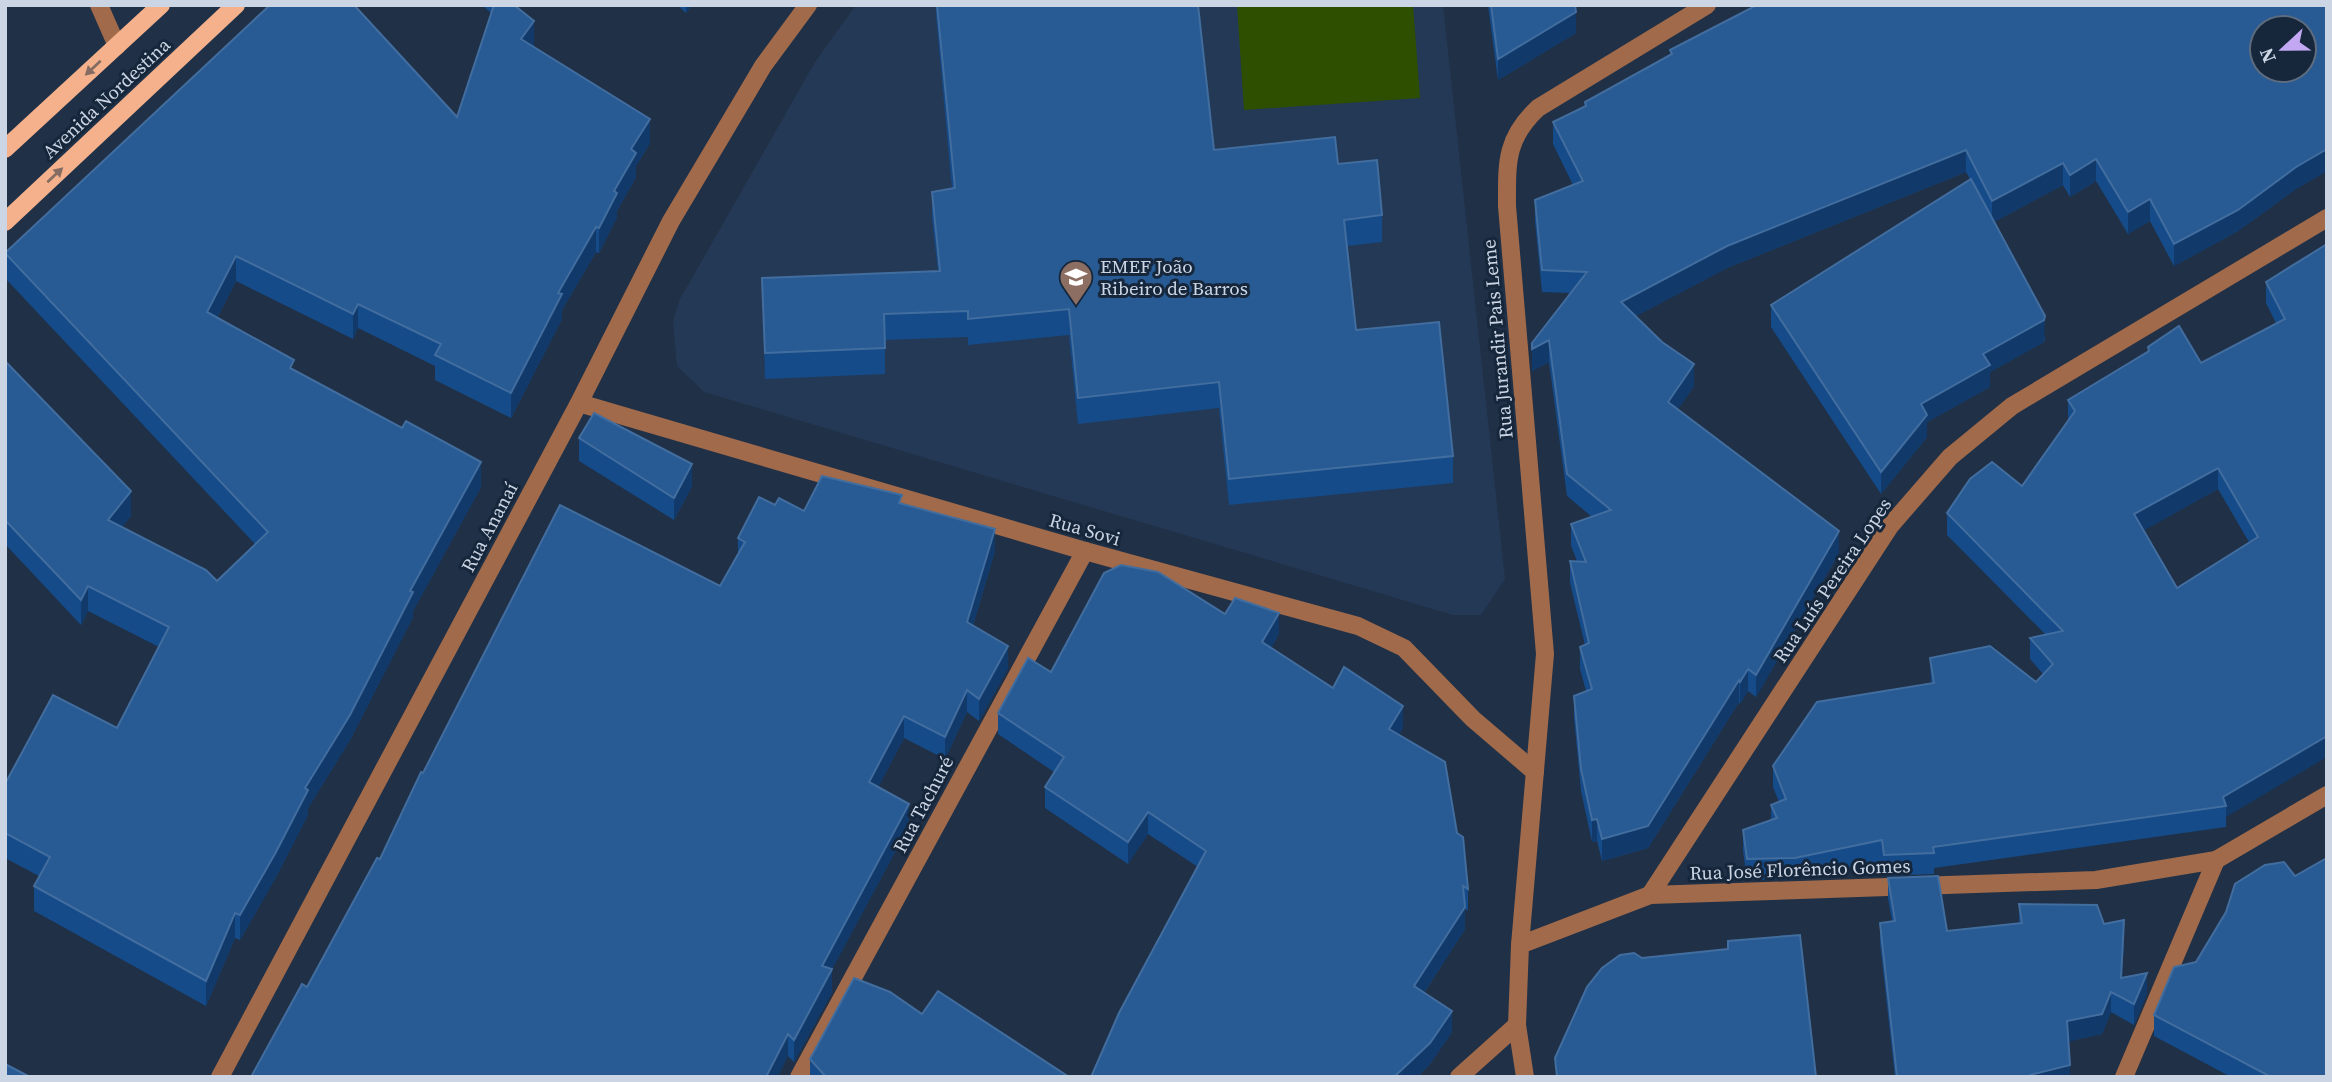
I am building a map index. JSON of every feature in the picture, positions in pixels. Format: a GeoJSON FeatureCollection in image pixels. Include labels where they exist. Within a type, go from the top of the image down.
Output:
{"type":"FeatureCollection","features":[{"type":"Feature","properties":{"kind":"main road","name":"Avenida Nordestina"},"geometry":{"type":"LineString","coordinates":[[5,149],[161,5]]}},
{"type":"Feature","properties":{"kind":"main road","name":"Avenida Nordestina"},"geometry":{"type":"LineString","coordinates":[[5,222],[236,5]]}},
{"type":"Feature","properties":{"kind":"street"},"geometry":{"type":"LineString","coordinates":[[99,5],[117,46]]}},
{"type":"Feature","properties":{"kind":"street","name":"Rua Ananaí"},"geometry":{"type":"LineString","coordinates":[[220,1077],[579,403],[671,221],[763,66],[808,5]]}},
{"type":"Feature","properties":{"kind":"street","name":"Rua Jurandir Pais Leme"},"geometry":{"type":"LineString","coordinates":[[1525,1077],[1517,1025],[1520,945],[1545,654],[1507,206],[1507,154],[1524,121],[1538,108],[1707,5]]}},
{"type":"Feature","properties":{"kind":"street","name":"Rua Luís Pereira Lopes"},"geometry":{"type":"LineString","coordinates":[[1650,895],[1890,526],[1950,457],[2012,406],[2327,218]]}},
{"type":"Feature","properties":{"kind":"street","name":"Rua Sovi"},"geometry":{"type":"LineString","coordinates":[[579,403],[1085,551],[1358,626],[1404,648],[1473,719],[1535,772]]}},
{"type":"Feature","properties":{"kind":"street","name":"Rua Tachuré"},"geometry":{"type":"LineString","coordinates":[[799,1077],[1085,551]]}},
{"type":"Feature","properties":{"kind":"street","name":"Rua José Florêncio Gomes"},"geometry":{"type":"LineString","coordinates":[[1520,945],[1650,895],[2096,880],[2216,860],[2327,795]]}},
{"type":"Feature","properties":{"kind":"street"},"geometry":{"type":"LineString","coordinates":[[2124,1077],[2216,860]]}},
{"type":"Feature","properties":{"kind":"street"},"geometry":{"type":"LineString","coordinates":[[1459,1077],[1517,1025]]}},
{"type":"Feature","properties":{"kind":"shaded area","name":"EMEF João Ribeiro de Barros"},"geometry":{"type":"Polygon","coordinates":[[[856,5],[1443,5],[1505,579],[1481,615],[1453,615],[704,392],[677,366],[673,322],[679,301],[815,62],[856,5]]]}},
{"type":"Feature","properties":{"kind":"green space"},"geometry":{"type":"Polygon","coordinates":[[[1237,5],[1413,5],[1420,98],[1244,110],[1237,5]]]}},
{"type":"Feature","properties":{"kind":"building"},"geometry":{"type":"Polygon","coordinates":[[[270,5],[354,5],[457,117],[494,5],[514,5],[534,21],[521,39],[650,119],[631,149],[636,153],[614,191],[617,193],[599,228],[596,227],[558,293],[562,294],[511,393],[435,355],[441,344],[358,304],[353,314],[236,256],[207,312],[294,360],[290,368],[402,428],[406,421],[481,462],[410,591],[413,592],[350,715],[305,788],[308,790],[276,852],[240,915],[235,913],[206,981],[34,886],[50,857],[5,833],[5,784],[53,695],[117,728],[169,627],[88,586],[81,600],[5,520],[5,361],[131,491],[108,520],[206,570],[217,581],[268,532],[5,253],[270,5]]]}},
{"type":"Feature","properties":{"kind":"building"},"geometry":{"type":"Polygon","coordinates":[[[937,5],[1198,5],[1214,150],[1335,137],[1338,164],[1377,160],[1382,215],[1344,220],[1356,330],[1439,322],[1453,456],[1229,479],[1219,382],[1078,398],[1069,309],[968,319],[968,311],[884,314],[885,348],[765,353],[762,278],[940,271],[932,192],[955,188],[937,5]]]}},
{"type":"Feature","properties":{"kind":"building"},"geometry":{"type":"Polygon","coordinates":[[[1491,5],[1575,5],[1576,12],[1498,59],[1491,5]]]}},
{"type":"Feature","properties":{"kind":"building"},"geometry":{"type":"Polygon","coordinates":[[[1757,5],[2327,5],[2327,149],[2296,167],[2238,210],[2174,244],[2150,199],[2128,212],[2096,159],[2070,175],[2063,163],[1992,201],[1966,150],[1727,246],[1621,302],[1662,342],[1694,364],[1668,402],[1839,531],[1756,675],[1748,669],[1740,682],[1739,680],[1648,826],[1602,839],[1597,819],[1592,820],[1581,769],[1574,696],[1592,689],[1580,647],[1589,643],[1570,561],[1586,562],[1571,524],[1611,510],[1567,474],[1549,340],[1532,349],[1532,343],[1587,272],[1542,270],[1535,200],[1583,181],[1553,122],[1586,106],[1585,102],[1672,54],[1670,50],[1757,5]]]}},
{"type":"Feature","properties":{"kind":"building"},"geometry":{"type":"Polygon","coordinates":[[[1971,179],[2045,316],[2044,320],[1983,354],[1990,365],[1921,404],[1927,415],[1881,472],[1771,305],[1971,179]]]}},
{"type":"Feature","properties":{"kind":"building"},"geometry":{"type":"Polygon","coordinates":[[[2327,244],[2327,736],[2223,797],[2226,806],[1933,847],[1934,853],[1884,855],[1882,840],[1795,858],[1747,859],[1743,830],[1777,818],[1771,805],[1786,799],[1773,766],[1817,702],[1934,683],[1930,658],[1990,646],[2036,682],[2053,664],[2030,638],[2063,631],[1947,513],[1970,479],[1992,462],[2022,486],[2075,411],[2068,400],[2149,351],[2148,347],[2179,326],[2201,363],[2285,319],[2266,282],[2327,244]],[[2218,468],[2134,514],[2177,588],[2258,537],[2218,468]]]}},
{"type":"Feature","properties":{"kind":"building"},"geometry":{"type":"Polygon","coordinates":[[[594,413],[692,464],[674,498],[579,438],[594,413]]]}},
{"type":"Feature","properties":{"kind":"building"},"geometry":{"type":"Polygon","coordinates":[[[822,476],[902,495],[899,503],[995,529],[967,622],[1008,646],[979,699],[967,690],[945,737],[904,716],[869,782],[909,804],[822,966],[832,969],[794,1040],[788,1034],[766,1077],[251,1077],[302,984],[307,987],[377,858],[380,859],[421,772],[423,773],[560,505],[720,586],[745,542],[738,538],[759,497],[775,505],[779,498],[804,511],[822,476]]]}},
{"type":"Feature","properties":{"kind":"building"},"geometry":{"type":"Polygon","coordinates":[[[1121,565],[1158,572],[1225,614],[1235,598],[1279,613],[1262,642],[1333,688],[1344,667],[1403,706],[1389,729],[1445,762],[1457,833],[1463,837],[1468,889],[1463,886],[1465,907],[1414,986],[1452,1011],[1430,1043],[1394,1077],[1091,1077],[1119,1013],[1206,851],[1148,812],[1128,842],[1045,787],[1064,757],[998,713],[1028,658],[1051,672],[1104,573],[1121,565]]]}},
{"type":"Feature","properties":{"kind":"building"},"geometry":{"type":"Polygon","coordinates":[[[2327,858],[2327,1077],[2271,1077],[2154,1015],[2174,967],[2196,962],[2226,912],[2235,884],[2265,865],[2284,862],[2295,876],[2327,858]]]}},
{"type":"Feature","properties":{"kind":"building"},"geometry":{"type":"Polygon","coordinates":[[[1938,876],[1947,931],[2022,923],[2019,904],[2097,905],[2104,924],[2124,920],[2121,978],[2147,973],[2134,1004],[2111,992],[2102,1014],[2067,1021],[2070,1065],[2030,1077],[1897,1077],[1880,923],[1895,921],[1888,878],[1938,876]]]}},
{"type":"Feature","properties":{"kind":"building"},"geometry":{"type":"Polygon","coordinates":[[[1800,935],[1816,1077],[1557,1077],[1555,1058],[1587,987],[1602,968],[1620,955],[1634,953],[1642,958],[1728,949],[1728,941],[1800,935]]]}},
{"type":"Feature","properties":{"kind":"building"},"geometry":{"type":"Polygon","coordinates":[[[854,978],[890,992],[922,1014],[938,991],[1069,1077],[826,1077],[810,1059],[854,978]]]}},
{"type":"Feature","properties":{"kind":"building"},"geometry":{"type":"Polygon","coordinates":[[[5,1064],[30,1077],[5,1077],[5,1064]]]}},
{"type":"Feature","properties":{"kind":"place","name":"EMEF João Ribeiro de Barros"},"geometry":{"type":"Point","coordinates":[1076,307]}}]}
